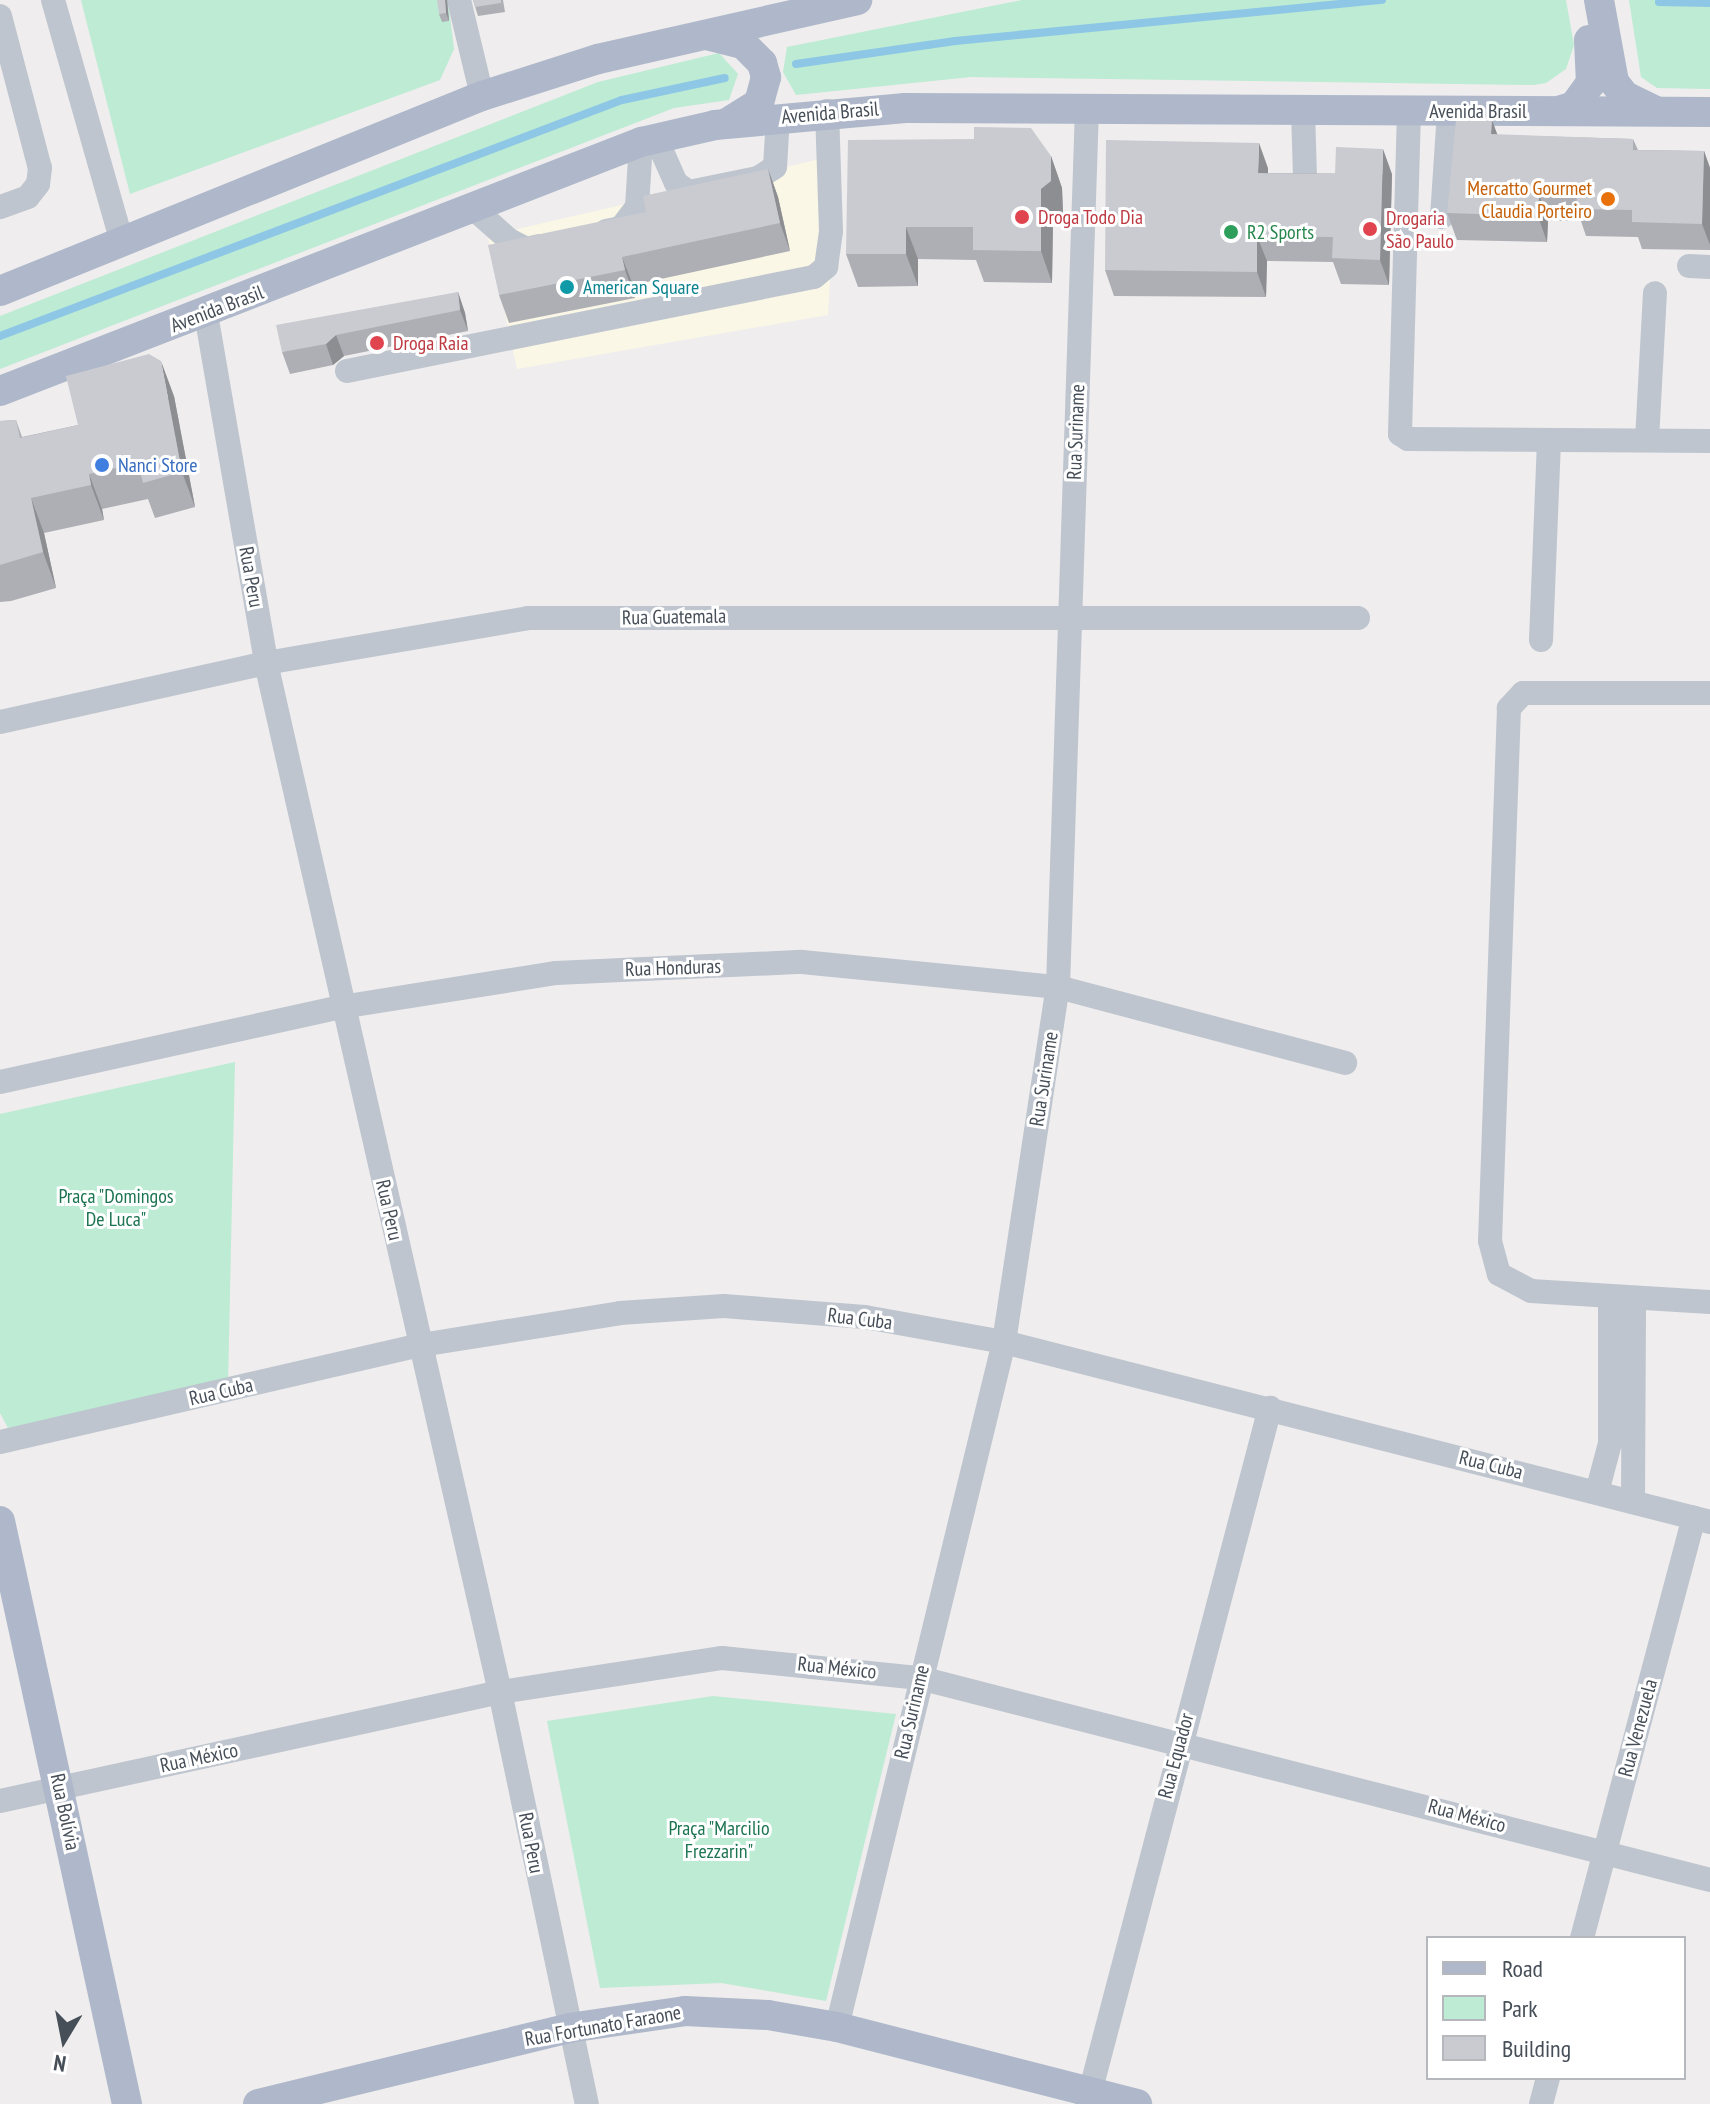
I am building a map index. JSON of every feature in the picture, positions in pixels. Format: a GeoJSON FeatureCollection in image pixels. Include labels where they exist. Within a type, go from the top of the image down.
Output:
{"type":"FeatureCollection","features":[{"type":"Feature","properties":{"kind":"main road"},"geometry":{"type":"LineString","coordinates":[[0,291],[482,96],[598,59],[857,0]]}},
{"type":"Feature","properties":{"kind":"main road"},"geometry":{"type":"LineString","coordinates":[[1558,111],[1574,106],[1591,83],[1584,0]]}},
{"type":"Feature","properties":{"kind":"main road"},"geometry":{"type":"LineString","coordinates":[[1599,0],[1614,82],[1625,96],[1662,113]]}},
{"type":"Feature","properties":{"kind":"main road"},"geometry":{"type":"LineString","coordinates":[[702,35],[743,44],[762,63],[766,77],[764,91],[749,113],[715,125]]}},
{"type":"Feature","properties":{"kind":"main road","name":"Avenida Brasil"},"geometry":{"type":"LineString","coordinates":[[0,391],[206,314],[648,140],[715,125],[827,111],[1710,112]]}},
{"type":"Feature","properties":{"kind":"main road","name":"Rua Bolívia"},"geometry":{"type":"LineString","coordinates":[[0,1521],[127,2104]]}},
{"type":"Feature","properties":{"kind":"main road","name":"Rua Fortunato Faraone"},"geometry":{"type":"LineString","coordinates":[[258,2104],[569,2028],[685,2011],[768,2015],[837,2027],[1089,2098],[1137,2104]]}},
{"type":"Feature","properties":{"kind":"street"},"geometry":{"type":"LineString","coordinates":[[53,0],[122,242]]}},
{"type":"Feature","properties":{"kind":"street"},"geometry":{"type":"LineString","coordinates":[[459,0],[482,96]]}},
{"type":"Feature","properties":{"kind":"street"},"geometry":{"type":"LineString","coordinates":[[0,16],[40,168],[38,184],[28,197],[0,207]]}},
{"type":"Feature","properties":{"kind":"street","name":"Rua Suriname"},"geometry":{"type":"LineString","coordinates":[[837,2027],[1004,1342],[1058,987],[1087,109]]}},
{"type":"Feature","properties":{"kind":"street"},"geometry":{"type":"LineString","coordinates":[[1303,110],[1305,178]]}},
{"type":"Feature","properties":{"kind":"street"},"geometry":{"type":"LineString","coordinates":[[347,371],[814,277],[826,267],[831,231],[827,111]]}},
{"type":"Feature","properties":{"kind":"street"},"geometry":{"type":"LineString","coordinates":[[1409,111],[1400,434],[1408,439],[1710,441]]}},
{"type":"Feature","properties":{"kind":"street"},"geometry":{"type":"LineString","coordinates":[[1442,217],[1449,111]]}},
{"type":"Feature","properties":{"kind":"street"},"geometry":{"type":"LineString","coordinates":[[648,140],[676,183],[689,192],[758,178],[775,167],[778,117]]}},
{"type":"Feature","properties":{"kind":"street"},"geometry":{"type":"LineString","coordinates":[[473,208],[509,240],[527,249],[621,228],[637,207],[648,140]]}},
{"type":"Feature","properties":{"kind":"street"},"geometry":{"type":"LineString","coordinates":[[1647,440],[1655,293]]}},
{"type":"Feature","properties":{"kind":"street","name":"Rua Peru"},"geometry":{"type":"LineString","coordinates":[[206,314],[266,663],[341,1007],[500,1692],[587,2104]]}},
{"type":"Feature","properties":{"kind":"street"},"geometry":{"type":"LineString","coordinates":[[1541,640],[1549,440]]}},
{"type":"Feature","properties":{"kind":"street","name":"Rua Guatemala"},"geometry":{"type":"LineString","coordinates":[[0,722],[266,663],[528,618],[1358,618]]}},
{"type":"Feature","properties":{"kind":"street"},"geometry":{"type":"LineString","coordinates":[[1710,693],[1523,693],[1509,708],[1493,1260],[1512,1285],[1531,1291],[1710,1302]]}},
{"type":"Feature","properties":{"kind":"street","name":"Rua Honduras"},"geometry":{"type":"LineString","coordinates":[[0,1082],[341,1007],[556,973],[802,962],[1058,987],[1345,1063]]}},
{"type":"Feature","properties":{"kind":"street"},"geometry":{"type":"LineString","coordinates":[[1597,1492],[1610,1443],[1622,1297]]}},
{"type":"Feature","properties":{"kind":"street"},"geometry":{"type":"LineString","coordinates":[[1622,1297],[1633,1502]]}},
{"type":"Feature","properties":{"kind":"street","name":"Rua Cuba"},"geometry":{"type":"LineString","coordinates":[[0,1442],[421,1345],[620,1313],[724,1306],[865,1317],[1004,1342],[1702,1520]]}},
{"type":"Feature","properties":{"kind":"street","name":"Rua Equador"},"geometry":{"type":"LineString","coordinates":[[1089,2098],[1179,1742],[1270,1408]]}},
{"type":"Feature","properties":{"kind":"street","name":"Rua Venezuela"},"geometry":{"type":"LineString","coordinates":[[1583,1936],[1604,1852],[1702,1520]]}},
{"type":"Feature","properties":{"kind":"street","name":"Rua México"},"geometry":{"type":"LineString","coordinates":[[0,1801],[500,1692],[722,1658],[920,1678],[1710,1880]]}},
{"type":"Feature","properties":{"kind":"street"},"geometry":{"type":"LineString","coordinates":[[1541,2104],[1547,2080]]}},
{"type":"Feature","properties":{"kind":"shaded area"},"geometry":{"type":"Polygon","coordinates":[[[837,155],[828,315],[517,369],[488,236],[837,155]]]}},
{"type":"Feature","properties":{"kind":"green space"},"geometry":{"type":"Polygon","coordinates":[[[81,0],[448,0],[454,49],[440,80],[130,194],[81,0]]]}},
{"type":"Feature","properties":{"kind":"green space"},"geometry":{"type":"Polygon","coordinates":[[[1022,0],[1566,0],[1574,45],[1566,69],[1546,83],[1533,85],[971,77],[796,95],[783,72],[787,47],[1022,0]]]}},
{"type":"Feature","properties":{"kind":"green space"},"geometry":{"type":"Polygon","coordinates":[[[1629,0],[1710,0],[1710,89],[1657,88],[1641,77],[1629,0]]]}},
{"type":"Feature","properties":{"kind":"green space"},"geometry":{"type":"Polygon","coordinates":[[[719,53],[738,74],[729,100],[674,108],[0,369],[0,316],[598,82],[719,53]]]}},
{"type":"Feature","properties":{"kind":"green space","name":"Praça \"Domingos De Luca\""},"geometry":{"type":"Polygon","coordinates":[[[235,1062],[228,1384],[8,1428],[0,1413],[0,1114],[235,1062]]]}},
{"type":"Feature","properties":{"kind":"green space","name":"Praça \"Marcilio Frezzarin\""},"geometry":{"type":"Polygon","coordinates":[[[713,1696],[896,1714],[826,2001],[721,1983],[600,1988],[547,1721],[713,1696]]]}},
{"type":"Feature","properties":{"kind":"building"},"geometry":{"type":"Polygon","coordinates":[[[437,0],[445,0],[446,13],[439,14],[437,0]]]}},
{"type":"Feature","properties":{"kind":"building"},"geometry":{"type":"Polygon","coordinates":[[[473,0],[501,0],[501,3],[475,7],[473,0]]]}},
{"type":"Feature","properties":{"kind":"building"},"geometry":{"type":"Polygon","coordinates":[[[1456,120],[1492,120],[1491,134],[1633,139],[1633,150],[1704,151],[1702,224],[1632,222],[1632,210],[1576,209],[1577,195],[1539,194],[1538,216],[1447,213],[1456,120]]]}},
{"type":"Feature","properties":{"kind":"building"},"geometry":{"type":"Polygon","coordinates":[[[974,127],[1031,128],[1051,156],[1051,181],[1041,189],[1041,251],[973,250],[973,227],[906,227],[906,254],[846,254],[848,140],[974,139],[974,127]]]}},
{"type":"Feature","properties":{"kind":"building"},"geometry":{"type":"Polygon","coordinates":[[[1106,140],[1259,143],[1258,173],[1335,174],[1336,147],[1383,149],[1380,260],[1332,258],[1333,237],[1257,236],[1257,272],[1105,270],[1106,140]]]}},
{"type":"Feature","properties":{"kind":"building"},"geometry":{"type":"Polygon","coordinates":[[[768,169],[780,223],[622,257],[625,270],[499,295],[488,245],[646,212],[643,196],[768,169]]]}},
{"type":"Feature","properties":{"kind":"building"},"geometry":{"type":"Polygon","coordinates":[[[458,292],[460,310],[336,335],[326,344],[282,352],[276,325],[458,292]]]}},
{"type":"Feature","properties":{"kind":"building"},"geometry":{"type":"Polygon","coordinates":[[[149,354],[161,361],[182,472],[143,483],[138,463],[89,474],[91,485],[31,498],[43,552],[0,565],[0,421],[16,420],[20,438],[78,425],[66,376],[149,354]]]}},
{"type":"Feature","properties":{"kind":"waterway"},"geometry":{"type":"LineString","coordinates":[[796,64],[955,41],[1382,0]]}},
{"type":"Feature","properties":{"kind":"waterway"},"geometry":{"type":"LineString","coordinates":[[1659,2],[1710,3]]}},
{"type":"Feature","properties":{"kind":"waterway"},"geometry":{"type":"LineString","coordinates":[[0,336],[622,100],[725,78]]}},
{"type":"Feature","properties":{"kind":"place","name":"Mercatto Gourmet Claudia Porteiro"},"geometry":{"type":"Point","coordinates":[1608,199]}},
{"type":"Feature","properties":{"kind":"place","name":"Droga Todo Dia"},"geometry":{"type":"Point","coordinates":[1022,217]}},
{"type":"Feature","properties":{"kind":"place","name":"Drogaria São Paulo"},"geometry":{"type":"Point","coordinates":[1370,229]}},
{"type":"Feature","properties":{"kind":"place","name":"R2 Sports"},"geometry":{"type":"Point","coordinates":[1231,232]}},
{"type":"Feature","properties":{"kind":"place","name":"American Square"},"geometry":{"type":"Point","coordinates":[567,287]}},
{"type":"Feature","properties":{"kind":"place","name":"Droga Raia"},"geometry":{"type":"Point","coordinates":[377,343]}},
{"type":"Feature","properties":{"kind":"place","name":"Nanci Store"},"geometry":{"type":"Point","coordinates":[102,465]}}]}
